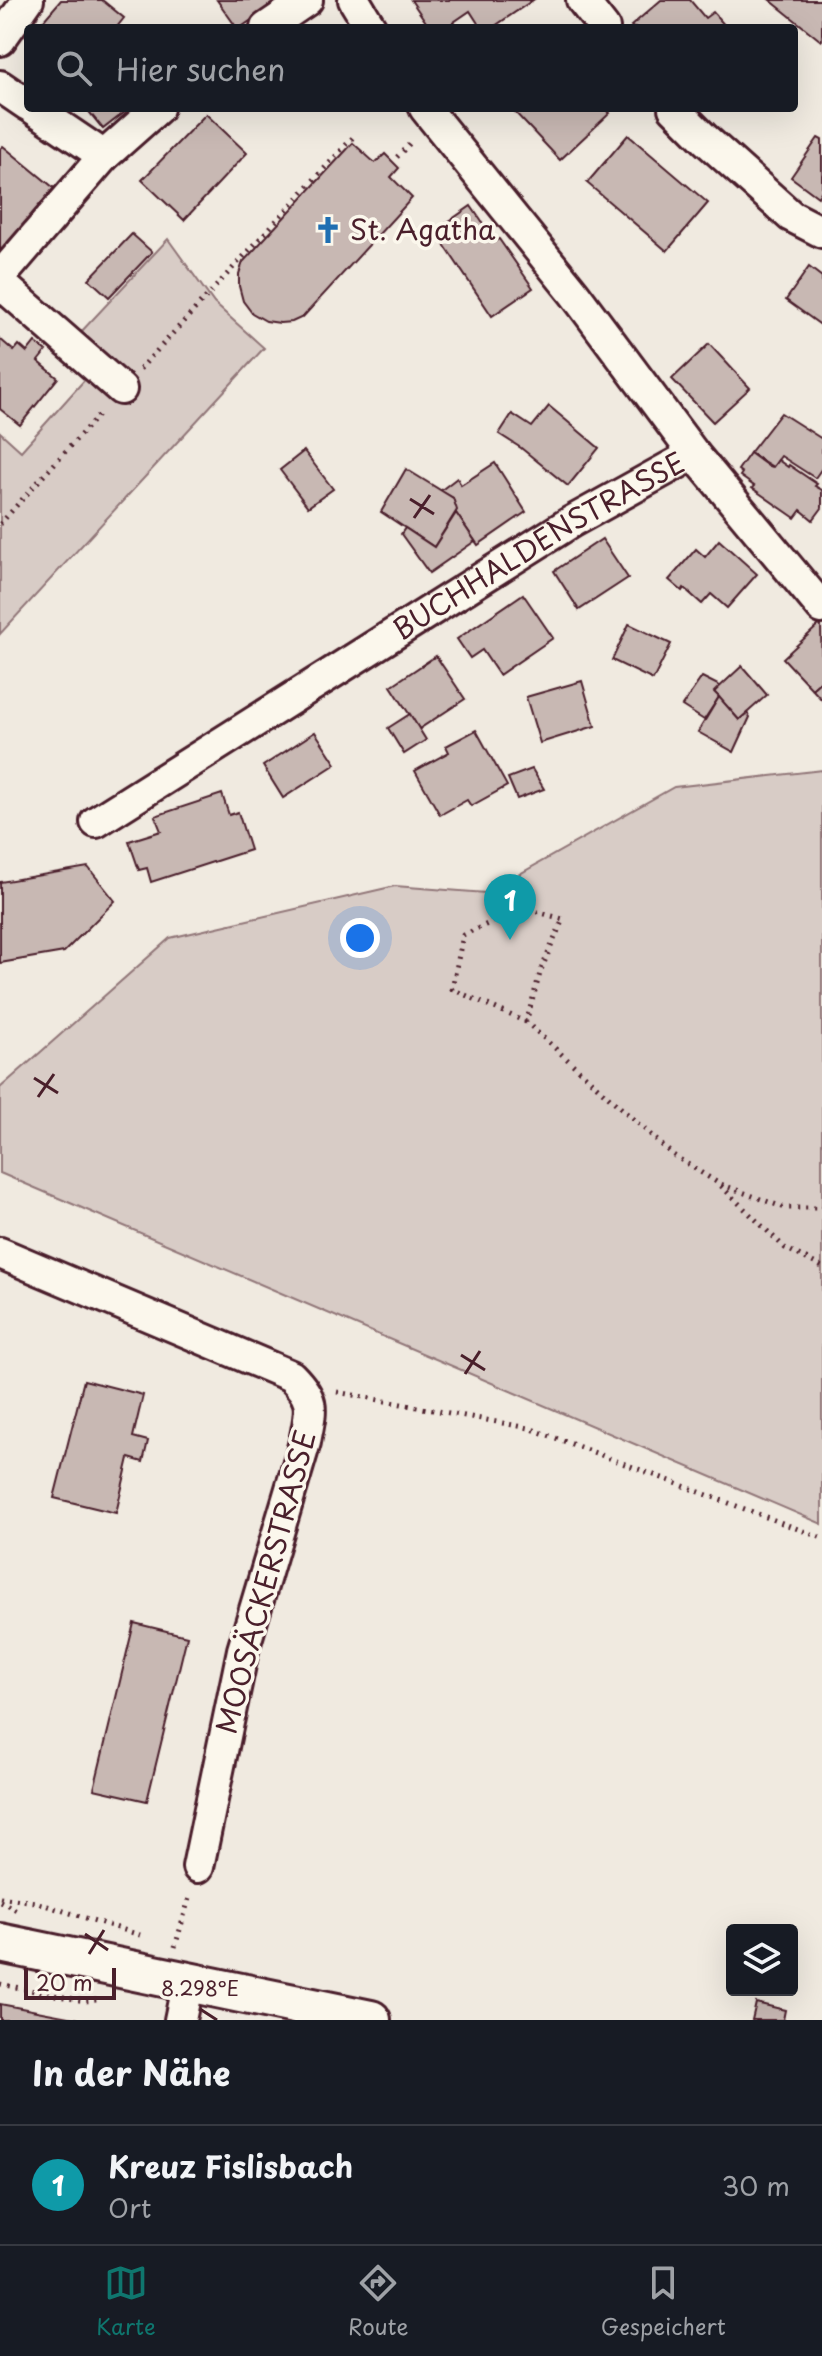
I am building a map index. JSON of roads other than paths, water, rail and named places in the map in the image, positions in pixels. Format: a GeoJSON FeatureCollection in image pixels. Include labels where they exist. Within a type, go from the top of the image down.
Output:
{"type":"FeatureCollection","features":[{"type":"Feature","properties":{"kind":"main road"},"geometry":{"type":"LineString","coordinates":[[0,1943],[181,1966],[371,2020]]}},
{"type":"Feature","properties":{"kind":"street"},"geometry":{"type":"LineString","coordinates":[[0,40],[28,0]]}},
{"type":"Feature","properties":{"kind":"street"},"geometry":{"type":"LineString","coordinates":[[272,24],[307,0]]}},
{"type":"Feature","properties":{"kind":"street"},"geometry":{"type":"LineString","coordinates":[[354,0],[369,24]]}},
{"type":"Feature","properties":{"kind":"street"},"geometry":{"type":"LineString","coordinates":[[582,0],[601,24]]}},
{"type":"Feature","properties":{"kind":"street"},"geometry":{"type":"LineString","coordinates":[[0,86],[24,102]]}},
{"type":"Feature","properties":{"kind":"street"},"geometry":{"type":"LineString","coordinates":[[39,112],[104,156]]}},
{"type":"Feature","properties":{"kind":"street"},"geometry":{"type":"LineString","coordinates":[[121,389],[0,280],[104,156],[154,112]]}},
{"type":"Feature","properties":{"kind":"street","name":"BUCHHALDENSTRASSE"},"geometry":{"type":"LineString","coordinates":[[96,822],[571,522],[694,454],[574,293],[428,112]]}},
{"type":"Feature","properties":{"kind":"street"},"geometry":{"type":"LineString","coordinates":[[678,112],[791,216],[822,232]]}},
{"type":"Feature","properties":{"kind":"street"},"geometry":{"type":"LineString","coordinates":[[694,454],[822,608]]}},
{"type":"Feature","properties":{"kind":"street","name":"MOOSÄCKERSTRASSE"},"geometry":{"type":"LineString","coordinates":[[0,1253],[291,1376],[305,1390],[311,1408],[305,1442],[243,1650],[198,1867]]}},
{"type":"Feature","properties":{"kind":"street"},"geometry":{"type":"LineString","coordinates":[[180,2020],[181,1966]]}},
{"type":"Feature","properties":{"kind":"place","name":"St. Agatha"},"geometry":{"type":"Point","coordinates":[328,230]}},
{"type":"Feature","properties":{"kind":"place","name":"Kreuz Fislisbach"},"geometry":{"type":"Point","coordinates":[510,940]}}]}
